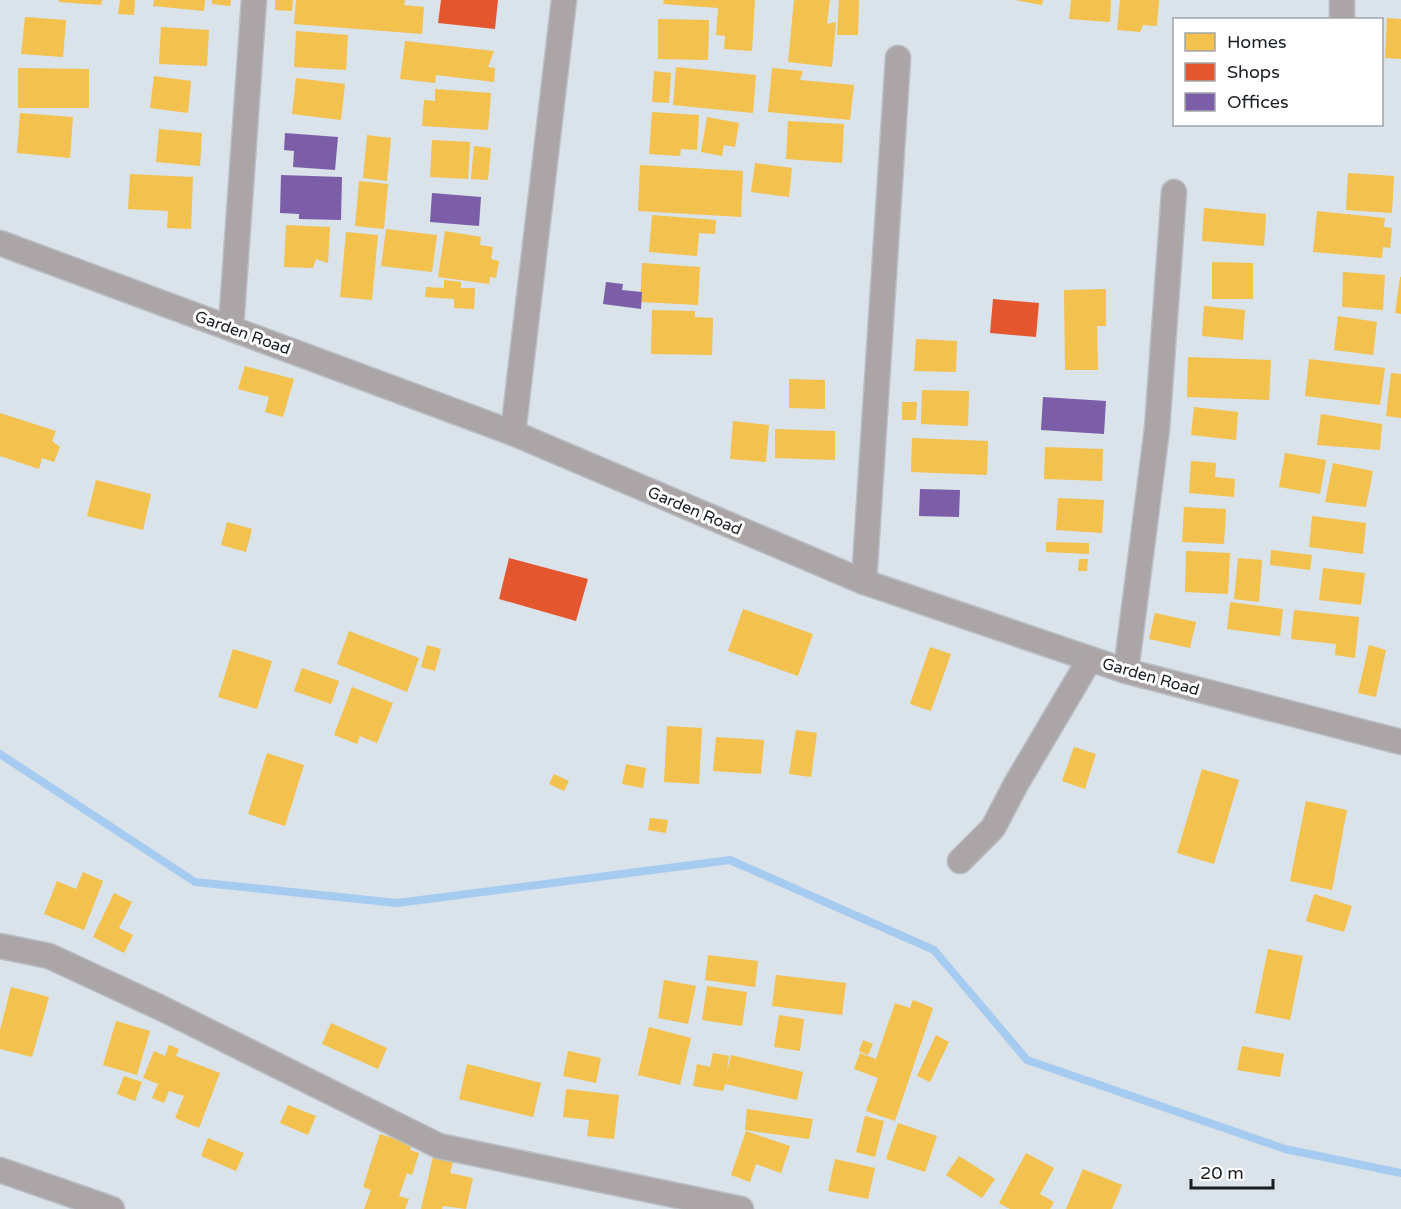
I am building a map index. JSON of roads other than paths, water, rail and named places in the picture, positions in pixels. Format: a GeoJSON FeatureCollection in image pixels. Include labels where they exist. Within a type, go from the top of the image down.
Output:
{"type":"FeatureCollection","features":[{"type":"Feature","properties":{"kind":"street"},"geometry":{"type":"LineString","coordinates":[[231,327],[254,0]]}},
{"type":"Feature","properties":{"kind":"street"},"geometry":{"type":"LineString","coordinates":[[513,433],[564,0]]}},
{"type":"Feature","properties":{"kind":"street"},"geometry":{"type":"LineString","coordinates":[[1342,0],[1342,18]]}},
{"type":"Feature","properties":{"kind":"street"},"geometry":{"type":"LineString","coordinates":[[864,582],[898,58]]}},
{"type":"Feature","properties":{"kind":"street"},"geometry":{"type":"LineString","coordinates":[[1126,672],[1157,429],[1174,192]]}},
{"type":"Feature","properties":{"kind":"street","name":"Garden Road"},"geometry":{"type":"LineString","coordinates":[[0,243],[513,433],[864,582],[1126,672],[1401,742]]}},
{"type":"Feature","properties":{"kind":"street"},"geometry":{"type":"LineString","coordinates":[[960,861],[993,828],[1016,784],[1090,659]]}},
{"type":"Feature","properties":{"kind":"street"},"geometry":{"type":"LineString","coordinates":[[1401,733],[1401,742]]}},
{"type":"Feature","properties":{"kind":"street"},"geometry":{"type":"LineString","coordinates":[[0,946],[49,956],[159,1007],[439,1146],[741,1209]]}},
{"type":"Feature","properties":{"kind":"street"},"geometry":{"type":"LineString","coordinates":[[0,1170],[112,1209]]}},
{"type":"Feature","properties":{"kind":"waterway"},"geometry":{"type":"LineString","coordinates":[[0,754],[195,882],[397,903],[730,860],[934,950],[1027,1060],[1285,1149],[1401,1173]]}}]}
